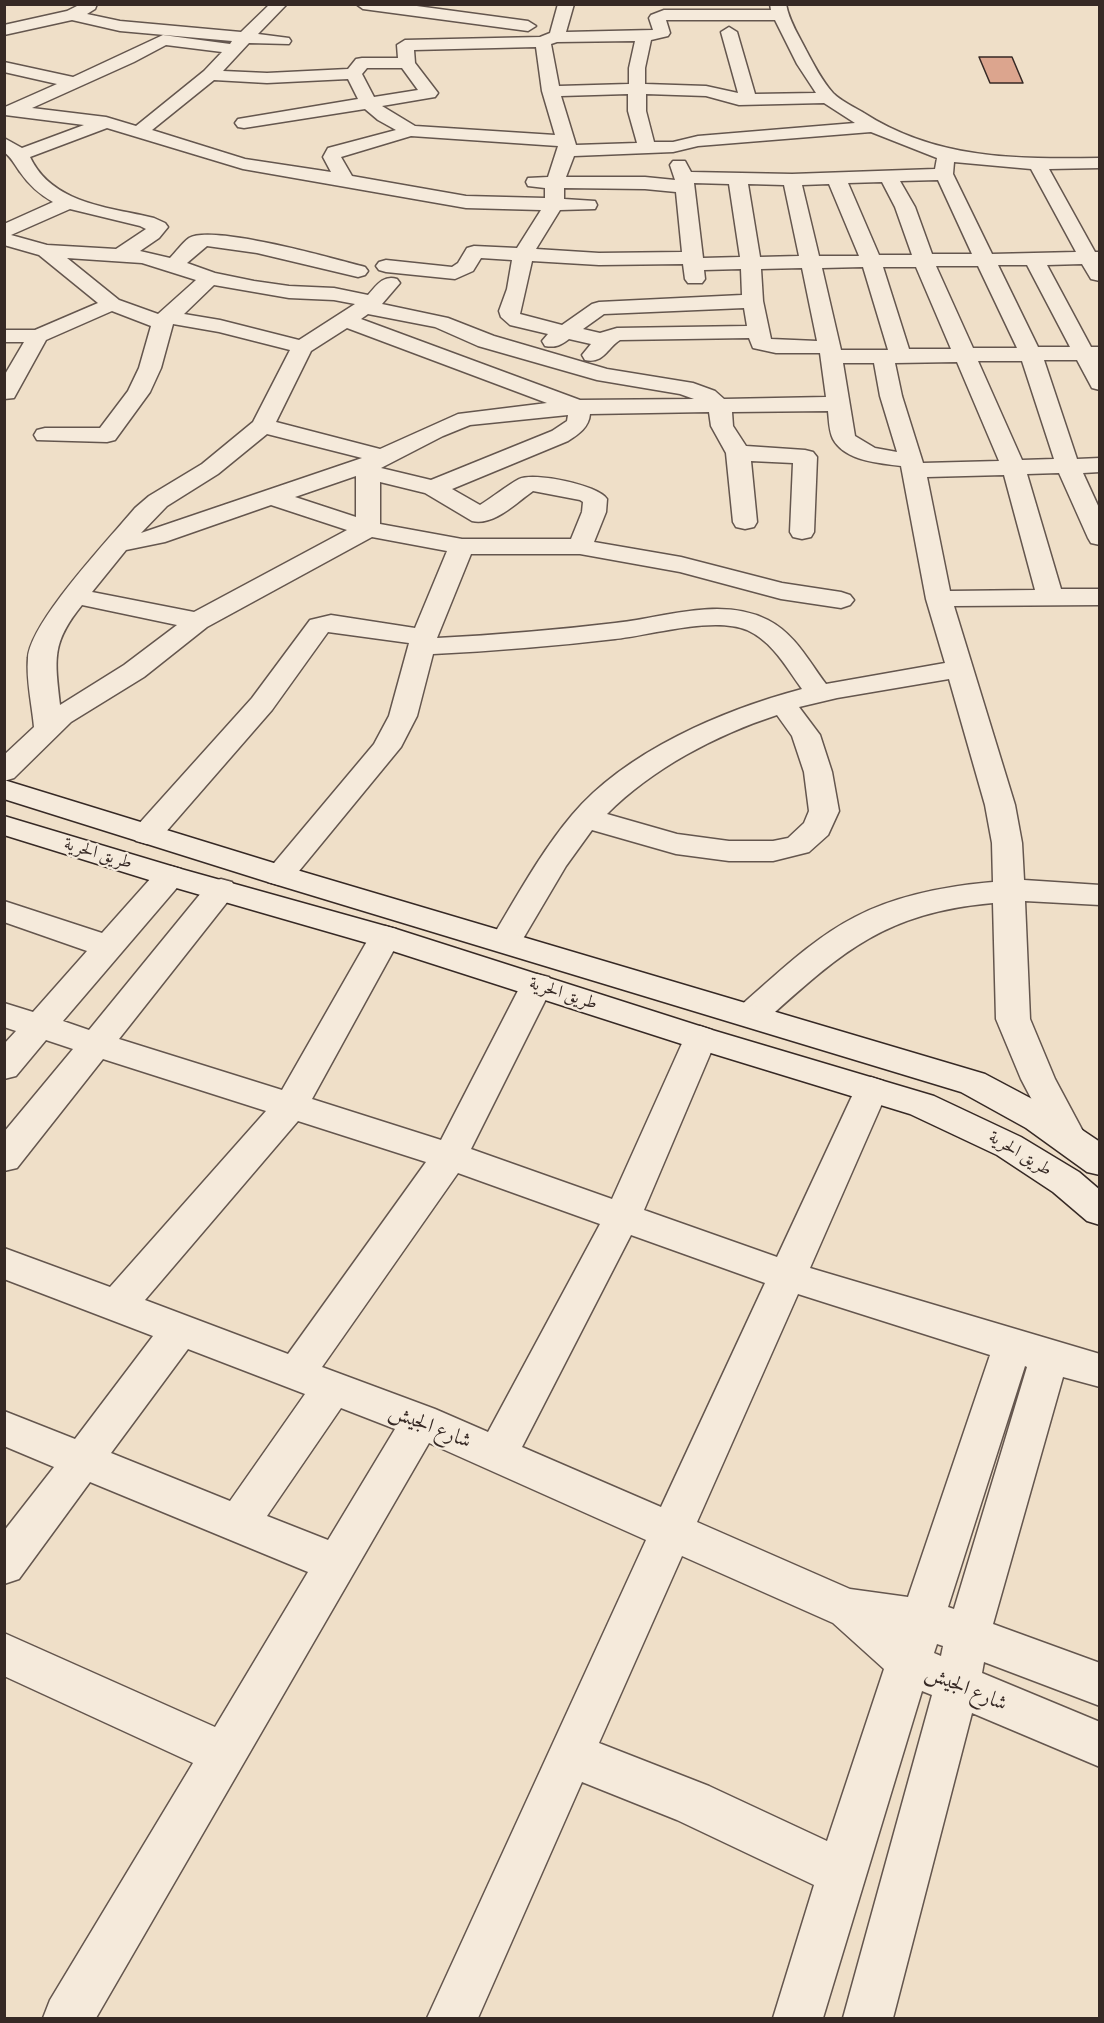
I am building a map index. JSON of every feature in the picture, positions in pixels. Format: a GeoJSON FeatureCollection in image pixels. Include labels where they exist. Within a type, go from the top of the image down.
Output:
{"type":"FeatureCollection","features":[{"type":"Feature","properties":{"kind":"street"},"geometry":{"type":"LineString","coordinates":[[4,30],[72,15],[91,4]]}},
{"type":"Feature","properties":{"kind":"street"},"geometry":{"type":"LineString","coordinates":[[139,132],[215,70],[239,43],[280,4]]}},
{"type":"Feature","properties":{"kind":"street"},"geometry":{"type":"LineString","coordinates":[[363,4],[465,13],[552,37]]}},
{"type":"Feature","properties":{"kind":"street"},"geometry":{"type":"LineString","coordinates":[[566,4],[552,37],[549,83],[567,146],[555,182],[554,204],[523,254],[517,289],[509,314],[518,321],[606,341]]}},
{"type":"Feature","properties":{"kind":"street"},"geometry":{"type":"LineString","coordinates":[[244,123],[429,93],[407,63],[405,45],[466,44],[552,37],[644,36],[667,33],[656,18],[661,15],[776,8],[805,64],[828,98],[873,128],[945,164],[985,258],[1031,355],[1068,466],[1100,538]]}},
{"type":"Feature","properties":{"kind":"street"},"geometry":{"type":"LineString","coordinates":[[23,9],[45,21]]}},
{"type":"Feature","properties":{"kind":"street"},"geometry":{"type":"LineString","coordinates":[[465,13],[466,44]]}},
{"type":"Feature","properties":{"kind":"street"},"geometry":{"type":"LineString","coordinates":[[72,15],[130,27],[148,20]]}},
{"type":"Feature","properties":{"kind":"street"},"geometry":{"type":"LineString","coordinates":[[148,20],[169,35],[239,43],[283,41],[268,58],[254,65],[215,70]]}},
{"type":"Feature","properties":{"kind":"street"},"geometry":{"type":"LineString","coordinates":[[122,42],[148,20]]}},
{"type":"Feature","properties":{"kind":"street"},"geometry":{"type":"LineString","coordinates":[[729,32],[744,99]]}},
{"type":"Feature","properties":{"kind":"street"},"geometry":{"type":"LineString","coordinates":[[767,34],[791,35]]}},
{"type":"Feature","properties":{"kind":"street"},"geometry":{"type":"LineString","coordinates":[[8,113],[77,87],[169,35]]}},
{"type":"Feature","properties":{"kind":"street"},"geometry":{"type":"LineString","coordinates":[[644,36],[631,68],[638,88],[637,111],[645,183]]}},
{"type":"Feature","properties":{"kind":"street"},"geometry":{"type":"LineString","coordinates":[[94,56],[125,60]]}},
{"type":"Feature","properties":{"kind":"street"},"geometry":{"type":"LineString","coordinates":[[215,70],[267,78],[353,74],[362,63],[407,63]]}},
{"type":"Feature","properties":{"kind":"street"},"geometry":{"type":"LineString","coordinates":[[4,67],[77,87]]}},
{"type":"Feature","properties":{"kind":"street"},"geometry":{"type":"LineString","coordinates":[[549,83],[570,73]]}},
{"type":"Feature","properties":{"kind":"street"},"geometry":{"type":"LineString","coordinates":[[353,74],[369,103],[384,116],[411,131]]}},
{"type":"Feature","properties":{"kind":"street"},"geometry":{"type":"LineString","coordinates":[[549,83],[715,91],[744,99],[828,98]]}},
{"type":"Feature","properties":{"kind":"street"},"geometry":{"type":"LineString","coordinates":[[703,108],[733,106],[744,99]]}},
{"type":"Feature","properties":{"kind":"street"},"geometry":{"type":"LineString","coordinates":[[637,111],[659,110]]}},
{"type":"Feature","properties":{"kind":"street"},"geometry":{"type":"LineString","coordinates":[[8,113],[104,116],[139,132],[243,164],[345,180],[395,191],[466,202],[588,205]]}},
{"type":"Feature","properties":{"kind":"street"},"geometry":{"type":"LineString","coordinates":[[4,177],[23,161],[104,116]]}},
{"type":"Feature","properties":{"kind":"street"},"geometry":{"type":"LineString","coordinates":[[345,180],[332,157],[334,152],[411,131],[567,146],[642,149],[673,147],[698,141],[873,128]]}},
{"type":"Feature","properties":{"kind":"street"},"geometry":{"type":"LineString","coordinates":[[4,143],[23,161],[45,190],[68,203],[151,223],[158,227],[153,234],[121,255]]}},
{"type":"Feature","properties":{"kind":"street"},"geometry":{"type":"LineString","coordinates":[[673,147],[685,182],[698,305]]}},
{"type":"Feature","properties":{"kind":"street"},"geometry":{"type":"LineString","coordinates":[[395,191],[422,181],[483,189],[512,184],[555,182],[645,183],[836,178],[887,175],[945,164],[985,161],[1037,164],[1094,163],[1100,181]]}},
{"type":"Feature","properties":{"kind":"street"},"geometry":{"type":"LineString","coordinates":[[1037,164],[1094,258],[1100,277]]}},
{"type":"Feature","properties":{"kind":"street"},"geometry":{"type":"LineString","coordinates":[[887,175],[905,207],[924,261],[1013,466],[1050,597]]}},
{"type":"Feature","properties":{"kind":"street"},"geometry":{"type":"LineString","coordinates":[[836,178],[871,261],[891,356],[891,396],[913,466],[939,599],[1000,805],[1010,891],[1013,1018],[1034,1068],[1068,1137]]}},
{"type":"Feature","properties":{"kind":"street"},"geometry":{"type":"LineString","coordinates":[[738,179],[751,263],[753,301],[759,342],[769,346],[891,356],[1091,354]]}},
{"type":"Feature","properties":{"kind":"street"},"geometry":{"type":"LineString","coordinates":[[792,180],[812,262],[840,404],[844,437],[852,445],[913,466],[1100,465]]}},
{"type":"Feature","properties":{"kind":"street"},"geometry":{"type":"LineString","coordinates":[[579,223],[588,205],[593,182]]}},
{"type":"Feature","properties":{"kind":"street"},"geometry":{"type":"LineString","coordinates":[[466,202],[483,189]]}},
{"type":"Feature","properties":{"kind":"street"},"geometry":{"type":"LineString","coordinates":[[4,231],[68,203]]}},
{"type":"Feature","properties":{"kind":"street"},"geometry":{"type":"LineString","coordinates":[[4,239],[46,251],[121,255],[174,265],[210,278],[272,290],[334,294],[368,305],[441,322],[486,341],[605,375],[685,388],[707,396],[720,406],[722,426],[738,453],[745,522]]}},
{"type":"Feature","properties":{"kind":"street"},"geometry":{"type":"LineString","coordinates":[[174,265],[197,242],[207,240],[257,247],[358,271]]}},
{"type":"Feature","properties":{"kind":"street"},"geometry":{"type":"LineString","coordinates":[[564,256],[570,241],[692,254],[751,263],[1094,258]]}},
{"type":"Feature","properties":{"kind":"street"},"geometry":{"type":"LineString","coordinates":[[46,251],[112,304],[164,320],[220,326],[302,347]]}},
{"type":"Feature","properties":{"kind":"street"},"geometry":{"type":"LineString","coordinates":[[48,727],[41,658],[44,645],[58,617],[144,513],[158,501],[210,469],[263,426],[302,347],[368,305],[388,275],[449,274],[466,267],[474,252],[564,256],[599,283],[651,283],[698,305],[753,301]]}},
{"type":"Feature","properties":{"kind":"street"},"geometry":{"type":"LineString","coordinates":[[599,283],[651,283],[692,254]]}},
{"type":"Feature","properties":{"kind":"street"},"geometry":{"type":"LineString","coordinates":[[1033,258],[1091,354],[1100,383]]}},
{"type":"Feature","properties":{"kind":"street"},"geometry":{"type":"LineString","coordinates":[[45,435],[107,435],[142,387],[164,320],[210,278]]}},
{"type":"Feature","properties":{"kind":"street"},"geometry":{"type":"LineString","coordinates":[[497,376],[564,333],[599,283]]}},
{"type":"Feature","properties":{"kind":"street"},"geometry":{"type":"LineString","coordinates":[[4,336],[38,336],[112,304]]}},
{"type":"Feature","properties":{"kind":"street"},"geometry":{"type":"LineString","coordinates":[[346,320],[577,407],[580,413],[579,421],[560,436],[434,488]]}},
{"type":"Feature","properties":{"kind":"street"},"geometry":{"type":"LineString","coordinates":[[582,368],[610,336],[624,333],[758,332]]}},
{"type":"Feature","properties":{"kind":"street"},"geometry":{"type":"LineString","coordinates":[[6,393],[38,336]]}},
{"type":"Feature","properties":{"kind":"street"},"geometry":{"type":"LineString","coordinates":[[116,545],[156,537],[373,464],[417,438],[466,419],[577,407],[840,404]]}},
{"type":"Feature","properties":{"kind":"street"},"geometry":{"type":"LineString","coordinates":[[263,426],[434,488],[481,516],[528,484],[541,484],[588,495],[595,500],[594,512],[580,547]]}},
{"type":"Feature","properties":{"kind":"street"},"geometry":{"type":"LineString","coordinates":[[738,453],[805,456],[867,452]]}},
{"type":"Feature","properties":{"kind":"street"},"geometry":{"type":"LineString","coordinates":[[802,532],[805,456]]}},
{"type":"Feature","properties":{"kind":"street"},"geometry":{"type":"LineString","coordinates":[[368,529],[373,464]]}},
{"type":"Feature","properties":{"kind":"street"},"geometry":{"type":"LineString","coordinates":[[270,497],[368,529],[462,546],[580,547],[681,565],[781,591],[841,600]]}},
{"type":"Feature","properties":{"kind":"street"},"geometry":{"type":"LineString","coordinates":[[4,772],[61,716],[134,671],[198,621],[368,529]]}},
{"type":"Feature","properties":{"kind":"street"},"geometry":{"type":"LineString","coordinates":[[279,875],[387,747],[403,716],[423,642],[462,546]]}},
{"type":"Feature","properties":{"kind":"street"},"geometry":{"type":"LineString","coordinates":[[75,596],[198,621]]}},
{"type":"Feature","properties":{"kind":"street"},"geometry":{"type":"LineString","coordinates":[[939,599],[1100,597]]}},
{"type":"Feature","properties":{"kind":"street"},"geometry":{"type":"LineString","coordinates":[[147,834],[262,704],[319,626],[331,623],[423,642],[499,643],[619,631],[681,620],[735,618],[757,625],[780,639],[819,694]]}},
{"type":"Feature","properties":{"kind":"street"},"geometry":{"type":"LineString","coordinates":[[506,941],[555,861],[586,818],[642,770],[679,747],[782,704],[819,694],[959,669]]}},
{"type":"Feature","properties":{"kind":"street"},"geometry":{"type":"LineString","coordinates":[[586,818],[676,844],[729,851],[773,851],[798,845],[817,828],[824,811],[818,772],[806,735],[782,704]]}},
{"type":"Feature","properties":{"kind":"street","name":"طريق الحرية"},"geometry":{"type":"LineString","coordinates":[[4,789],[279,875],[506,941],[973,1083],[1025,1108],[1100,1162]]}},
{"type":"Feature","properties":{"kind":"street","name":"طريق الحرية"},"geometry":{"type":"LineString","coordinates":[[4,825],[170,876],[385,937],[700,1038],[922,1105],[971,1126],[1009,1146],[1066,1182],[1100,1211]]}},
{"type":"Feature","properties":{"kind":"street"},"geometry":{"type":"LineString","coordinates":[[4,1067],[21,1021],[108,947],[170,876]]}},
{"type":"Feature","properties":{"kind":"street"},"geometry":{"type":"LineString","coordinates":[[4,1158],[220,889]]}},
{"type":"Feature","properties":{"kind":"street"},"geometry":{"type":"LineString","coordinates":[[751,1015],[851,933],[883,916],[956,898],[1010,891],[1100,895]]}},
{"type":"Feature","properties":{"kind":"street"},"geometry":{"type":"LineString","coordinates":[[4,911],[108,947]]}},
{"type":"Feature","properties":{"kind":"street"},"geometry":{"type":"LineString","coordinates":[[118,1305],[290,1107],[385,937]]}},
{"type":"Feature","properties":{"kind":"street"},"geometry":{"type":"LineString","coordinates":[[296,1373],[450,1156],[537,985]]}},
{"type":"Feature","properties":{"kind":"street"},"geometry":{"type":"LineString","coordinates":[[21,1021],[450,1156],[788,1276],[1100,1371]]}},
{"type":"Feature","properties":{"kind":"street"},"geometry":{"type":"LineString","coordinates":[[497,1455],[622,1218],[700,1038]]}},
{"type":"Feature","properties":{"kind":"street"},"geometry":{"type":"LineString","coordinates":[[452,2019],[871,1090]]}},
{"type":"Feature","properties":{"kind":"street","name":"شارع الجيش"},"geometry":{"type":"LineString","coordinates":[[4,1263],[421,1421],[848,1609],[925,1619],[1100,1685]]}},
{"type":"Feature","properties":{"kind":"street"},"geometry":{"type":"LineString","coordinates":[[4,1565],[181,1329]]}},
{"type":"Feature","properties":{"kind":"street"},"geometry":{"type":"LineString","coordinates":[[798,2019],[867,1789],[909,1664],[1031,1351]]}},
{"type":"Feature","properties":{"kind":"street"},"geometry":{"type":"LineString","coordinates":[[868,2019],[957,1686],[1031,1351]]}},
{"type":"Feature","properties":{"kind":"street"},"geometry":{"type":"LineString","coordinates":[[238,1523],[332,1388]]}},
{"type":"Feature","properties":{"kind":"street"},"geometry":{"type":"LineString","coordinates":[[68,2019],[335,1563],[421,1421]]}},
{"type":"Feature","properties":{"kind":"street"},"geometry":{"type":"LineString","coordinates":[[4,1428],[335,1563]]}},
{"type":"Feature","properties":{"kind":"street","name":"شارع الجيش"},"geometry":{"type":"LineString","coordinates":[[848,1609],[909,1664],[1100,1745]]}},
{"type":"Feature","properties":{"kind":"street"},"geometry":{"type":"LineString","coordinates":[[4,1654],[224,1754]]}},
{"type":"Feature","properties":{"kind":"street"},"geometry":{"type":"LineString","coordinates":[[572,1755],[692,1803],[842,1873]]}},
{"type":"Feature","properties":{"kind":"building"},"geometry":{"type":"Polygon","coordinates":[[[979,57],[1012,57],[1023,83],[990,83],[979,57]]]}}]}
